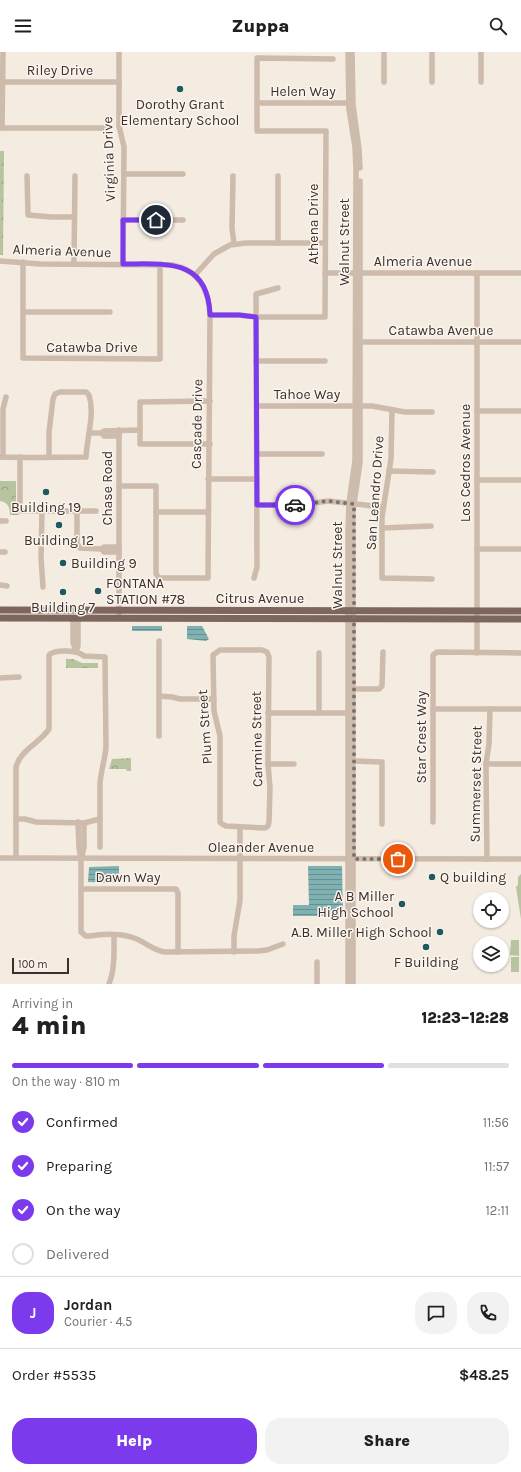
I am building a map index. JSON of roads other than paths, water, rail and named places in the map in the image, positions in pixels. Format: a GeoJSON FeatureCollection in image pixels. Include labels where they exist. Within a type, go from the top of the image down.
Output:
{"type":"FeatureCollection","features":[{"type":"Feature","properties":{"kind":"main road","name":"Citrus Avenue"},"geometry":{"type":"LineString","coordinates":[[0,610],[119,614],[351,618],[477,615],[521,611]]}},
{"type":"Feature","properties":{"kind":"main road","name":"Citrus Avenue"},"geometry":{"type":"LineString","coordinates":[[0,618],[75,618],[119,614],[351,610],[477,615],[521,619]]}},
{"type":"Feature","properties":{"kind":"street"},"geometry":{"type":"LineString","coordinates":[[3,52],[1,82],[1,128],[104,128]]}},
{"type":"Feature","properties":{"kind":"street","name":"Virginia Drive"},"geometry":{"type":"LineString","coordinates":[[119,52],[120,126],[124,147],[123,264]]}},
{"type":"Feature","properties":{"kind":"street","name":"Walnut Street"},"geometry":{"type":"LineString","coordinates":[[348,52],[348,103],[356,157],[360,342],[358,406]]}},
{"type":"Feature","properties":{"kind":"street","name":"Walnut Street"},"geometry":{"type":"LineString","coordinates":[[348,984],[353,761],[351,618],[352,503],[360,462],[358,406],[358,273],[360,158],[353,105],[352,52]]}},
{"type":"Feature","properties":{"kind":"street"},"geometry":{"type":"LineString","coordinates":[[384,52],[384,82]]}},
{"type":"Feature","properties":{"kind":"street"},"geometry":{"type":"LineString","coordinates":[[432,52],[432,82]]}},
{"type":"Feature","properties":{"kind":"street"},"geometry":{"type":"LineString","coordinates":[[481,52],[481,82]]}},
{"type":"Feature","properties":{"kind":"street"},"geometry":{"type":"LineString","coordinates":[[257,103],[257,58],[333,59]]}},
{"type":"Feature","properties":{"kind":"street","name":"Riley Drive"},"geometry":{"type":"LineString","coordinates":[[1,82],[119,82]]}},
{"type":"Feature","properties":{"kind":"street","name":"Helen Way"},"geometry":{"type":"LineString","coordinates":[[257,103],[348,103]]}},
{"type":"Feature","properties":{"kind":"street","name":"Athena Drive"},"geometry":{"type":"LineString","coordinates":[[256,317],[325,317],[326,131],[257,131],[257,103]]}},
{"type":"Feature","properties":{"kind":"street"},"geometry":{"type":"LineString","coordinates":[[124,174],[183,174]]}},
{"type":"Feature","properties":{"kind":"street"},"geometry":{"type":"LineString","coordinates":[[27,176],[28,215],[74,217]]}},
{"type":"Feature","properties":{"kind":"street"},"geometry":{"type":"LineString","coordinates":[[74,264],[75,176]]}},
{"type":"Feature","properties":{"kind":"street"},"geometry":{"type":"LineString","coordinates":[[232,176],[232,228],[234,244]]}},
{"type":"Feature","properties":{"kind":"street"},"geometry":{"type":"LineString","coordinates":[[278,176],[278,243]]}},
{"type":"Feature","properties":{"kind":"street"},"geometry":{"type":"LineString","coordinates":[[123,220],[183,220]]}},
{"type":"Feature","properties":{"kind":"street"},"geometry":{"type":"LineString","coordinates":[[195,275],[214,254],[221,249],[234,244],[325,243]]}},
{"type":"Feature","properties":{"kind":"street","name":"Almeria Avenue"},"geometry":{"type":"LineString","coordinates":[[0,261],[40,264],[160,264],[177,266],[195,275]]}},
{"type":"Feature","properties":{"kind":"street"},"geometry":{"type":"LineString","coordinates":[[23,262],[23,312],[110,312]]}},
{"type":"Feature","properties":{"kind":"street","name":"Catawba Drive"},"geometry":{"type":"LineString","coordinates":[[23,312],[23,358],[160,359],[160,264]]}},
{"type":"Feature","properties":{"kind":"street","name":"Almeria Avenue"},"geometry":{"type":"LineString","coordinates":[[325,273],[521,273]]}},
{"type":"Feature","properties":{"kind":"street","name":"Los Cedros Avenue"},"geometry":{"type":"LineString","coordinates":[[477,273],[477,653]]}},
{"type":"Feature","properties":{"kind":"street","name":"Cascade Drive"},"geometry":{"type":"LineString","coordinates":[[156,512],[156,574],[159,578],[208,578],[210,315],[207,294],[202,283],[195,275]]}},
{"type":"Feature","properties":{"kind":"street"},"geometry":{"type":"LineString","coordinates":[[254,578],[257,566],[258,454],[256,294],[278,288]]}},
{"type":"Feature","properties":{"kind":"street"},"geometry":{"type":"LineString","coordinates":[[210,315],[239,315],[256,317]]}},
{"type":"Feature","properties":{"kind":"street","name":"Catawba Avenue"},"geometry":{"type":"LineString","coordinates":[[360,342],[521,342]]}},
{"type":"Feature","properties":{"kind":"street"},"geometry":{"type":"LineString","coordinates":[[256,361],[324,361]]}},
{"type":"Feature","properties":{"kind":"street"},"geometry":{"type":"LineString","coordinates":[[6,397],[3,409],[1,457],[49,458],[86,457],[91,399],[89,394],[86,392],[60,392],[55,394],[49,432],[49,458]]}},
{"type":"Feature","properties":{"kind":"street"},"geometry":{"type":"LineString","coordinates":[[210,401],[140,402],[140,444],[210,444]]}},
{"type":"Feature","properties":{"kind":"street","name":"Tahoe Way"},"geometry":{"type":"LineString","coordinates":[[258,406],[372,406],[405,412],[432,412]]}},
{"type":"Feature","properties":{"kind":"street","name":"San Leandro Drive"},"geometry":{"type":"LineString","coordinates":[[392,410],[391,459],[383,507],[382,578],[432,579]]}},
{"type":"Feature","properties":{"kind":"street"},"geometry":{"type":"LineString","coordinates":[[477,411],[521,411]]}},
{"type":"Feature","properties":{"kind":"street"},"geometry":{"type":"LineString","coordinates":[[89,433],[102,433],[104,436],[140,430]]}},
{"type":"Feature","properties":{"kind":"street","name":"Chase Road"},"geometry":{"type":"LineString","coordinates":[[119,433],[119,614]]}},
{"type":"Feature","properties":{"kind":"street"},"geometry":{"type":"LineString","coordinates":[[258,454],[322,454]]}},
{"type":"Feature","properties":{"kind":"street"},"geometry":{"type":"LineString","coordinates":[[20,458],[20,510],[96,511]]}},
{"type":"Feature","properties":{"kind":"street"},"geometry":{"type":"LineString","coordinates":[[389,471],[433,472]]}},
{"type":"Feature","properties":{"kind":"street"},"geometry":{"type":"LineString","coordinates":[[208,479],[257,479]]}},
{"type":"Feature","properties":{"kind":"street"},"geometry":{"type":"LineString","coordinates":[[477,480],[521,480]]}},
{"type":"Feature","properties":{"kind":"street"},"geometry":{"type":"LineString","coordinates":[[119,486],[156,486],[156,512],[208,512]]}},
{"type":"Feature","properties":{"kind":"street"},"geometry":{"type":"LineString","coordinates":[[257,505],[298,505],[328,501],[383,507]]}},
{"type":"Feature","properties":{"kind":"street"},"geometry":{"type":"LineString","coordinates":[[42,511],[41,558],[43,587]]}},
{"type":"Feature","properties":{"kind":"street"},"geometry":{"type":"LineString","coordinates":[[77,511],[77,544],[80,548],[101,549],[104,547],[119,549]]}},
{"type":"Feature","properties":{"kind":"street"},"geometry":{"type":"LineString","coordinates":[[382,528],[431,526]]}},
{"type":"Feature","properties":{"kind":"street"},"geometry":{"type":"LineString","coordinates":[[477,549],[521,550]]}},
{"type":"Feature","properties":{"kind":"street"},"geometry":{"type":"LineString","coordinates":[[0,585],[7,586]]}},
{"type":"Feature","properties":{"kind":"street"},"geometry":{"type":"LineString","coordinates":[[75,618],[73,642],[76,652]]}},
{"type":"Feature","properties":{"kind":"street","name":"Walnut Street"},"geometry":{"type":"LineString","coordinates":[[351,618],[348,713],[353,984]]}},
{"type":"Feature","properties":{"kind":"street"},"geometry":{"type":"LineString","coordinates":[[159,641],[159,736]]}},
{"type":"Feature","properties":{"kind":"street","name":"Carmine Street"},"geometry":{"type":"LineString","coordinates":[[216,652],[220,650],[262,650],[267,652],[269,657],[268,764],[270,793],[268,826],[265,828],[240,827]]}},
{"type":"Feature","properties":{"kind":"street"},"geometry":{"type":"LineString","coordinates":[[16,858],[16,767],[24,753],[45,736],[49,728],[50,655],[52,652],[56,651],[76,652],[84,656],[105,657],[106,747],[105,758],[100,774],[100,847]]}},
{"type":"Feature","properties":{"kind":"street","name":"Plum Street"},"geometry":{"type":"LineString","coordinates":[[216,652],[213,655],[214,711],[220,736],[219,818],[222,824],[226,826],[240,827]]}},
{"type":"Feature","properties":{"kind":"street"},"geometry":{"type":"LineString","coordinates":[[353,689],[379,688],[382,686],[383,652]]}},
{"type":"Feature","properties":{"kind":"street","name":"Star Crest Way"},"geometry":{"type":"LineString","coordinates":[[432,822],[432,660],[434,653],[437,652],[477,653]]}},
{"type":"Feature","properties":{"kind":"street"},"geometry":{"type":"LineString","coordinates":[[319,653],[320,713]]}},
{"type":"Feature","properties":{"kind":"street"},"geometry":{"type":"LineString","coordinates":[[477,653],[521,653]]}},
{"type":"Feature","properties":{"kind":"street"},"geometry":{"type":"LineString","coordinates":[[0,678],[19,677]]}},
{"type":"Feature","properties":{"kind":"street"},"geometry":{"type":"LineString","coordinates":[[159,696],[180,699],[214,699]]}},
{"type":"Feature","properties":{"kind":"street"},"geometry":{"type":"LineString","coordinates":[[433,709],[521,709]]}},
{"type":"Feature","properties":{"kind":"street","name":"Summerset Street"},"geometry":{"type":"LineString","coordinates":[[487,859],[486,764],[489,744],[490,709]]}},
{"type":"Feature","properties":{"kind":"street"},"geometry":{"type":"LineString","coordinates":[[268,713],[348,713]]}},
{"type":"Feature","properties":{"kind":"street"},"geometry":{"type":"LineString","coordinates":[[353,761],[382,762],[382,824]]}},
{"type":"Feature","properties":{"kind":"street"},"geometry":{"type":"LineString","coordinates":[[268,764],[294,764]]}},
{"type":"Feature","properties":{"kind":"street"},"geometry":{"type":"LineString","coordinates":[[486,764],[521,764]]}},
{"type":"Feature","properties":{"kind":"street"},"geometry":{"type":"LineString","coordinates":[[16,819],[25,819],[36,822],[81,822],[100,819]]}},
{"type":"Feature","properties":{"kind":"street"},"geometry":{"type":"LineString","coordinates":[[81,822],[81,840],[84,847],[81,858],[81,932],[86,936],[127,935],[159,951],[178,952],[262,951],[283,944]]}},
{"type":"Feature","properties":{"kind":"street"},"geometry":{"type":"LineString","coordinates":[[234,952],[234,936],[240,900],[240,827]]}},
{"type":"Feature","properties":{"kind":"street","name":"Oleander Avenue"},"geometry":{"type":"LineString","coordinates":[[0,858],[521,859]]}},
{"type":"Feature","properties":{"kind":"street","name":"Dawn Way"},"geometry":{"type":"LineString","coordinates":[[81,889],[176,889],[178,892],[178,952]]}},
{"type":"Feature","properties":{"kind":"street"},"geometry":{"type":"LineString","coordinates":[[109,984],[114,967],[114,935]]}},
{"type":"Feature","properties":{"kind":"street"},"geometry":{"type":"LineString","coordinates":[[317,962],[317,984]]}},
{"type":"Feature","properties":{"kind":"water"},"geometry":{"type":"Polygon","coordinates":[[[132,626],[162,626],[162,631],[132,631],[132,626]]]}},
{"type":"Feature","properties":{"kind":"water"},"geometry":{"type":"Polygon","coordinates":[[[187,626],[202,626],[209,639],[206,641],[187,639],[187,626]]]}},
{"type":"Feature","properties":{"kind":"water"},"geometry":{"type":"Polygon","coordinates":[[[119,866],[119,883],[88,882],[89,867],[119,866]]]}},
{"type":"Feature","properties":{"kind":"water"},"geometry":{"type":"Polygon","coordinates":[[[308,866],[342,866],[343,916],[293,916],[293,905],[309,905],[308,866]]]}},
{"type":"Feature","properties":{"kind":"place","name":"Dorothy Grant Elementary School"},"geometry":{"type":"Point","coordinates":[180,89]}},
{"type":"Feature","properties":{"kind":"place","name":"Building 19"},"geometry":{"type":"Point","coordinates":[46,492]}},
{"type":"Feature","properties":{"kind":"place","name":"Building 12"},"geometry":{"type":"Point","coordinates":[59,525]}},
{"type":"Feature","properties":{"kind":"place","name":"Building 9"},"geometry":{"type":"Point","coordinates":[63,563]}},
{"type":"Feature","properties":{"kind":"place","name":"FONTANA STATION #78"},"geometry":{"type":"Point","coordinates":[98,591]}},
{"type":"Feature","properties":{"kind":"place","name":"Building 7"},"geometry":{"type":"Point","coordinates":[63,592]}},
{"type":"Feature","properties":{"kind":"place","name":"Q building"},"geometry":{"type":"Point","coordinates":[432,877]}},
{"type":"Feature","properties":{"kind":"place","name":"A B Miller High School"},"geometry":{"type":"Point","coordinates":[402,904]}},
{"type":"Feature","properties":{"kind":"place","name":"A.B. Miller High School"},"geometry":{"type":"Point","coordinates":[440,932]}},
{"type":"Feature","properties":{"kind":"place","name":"F Building"},"geometry":{"type":"Point","coordinates":[426,947]}}]}
